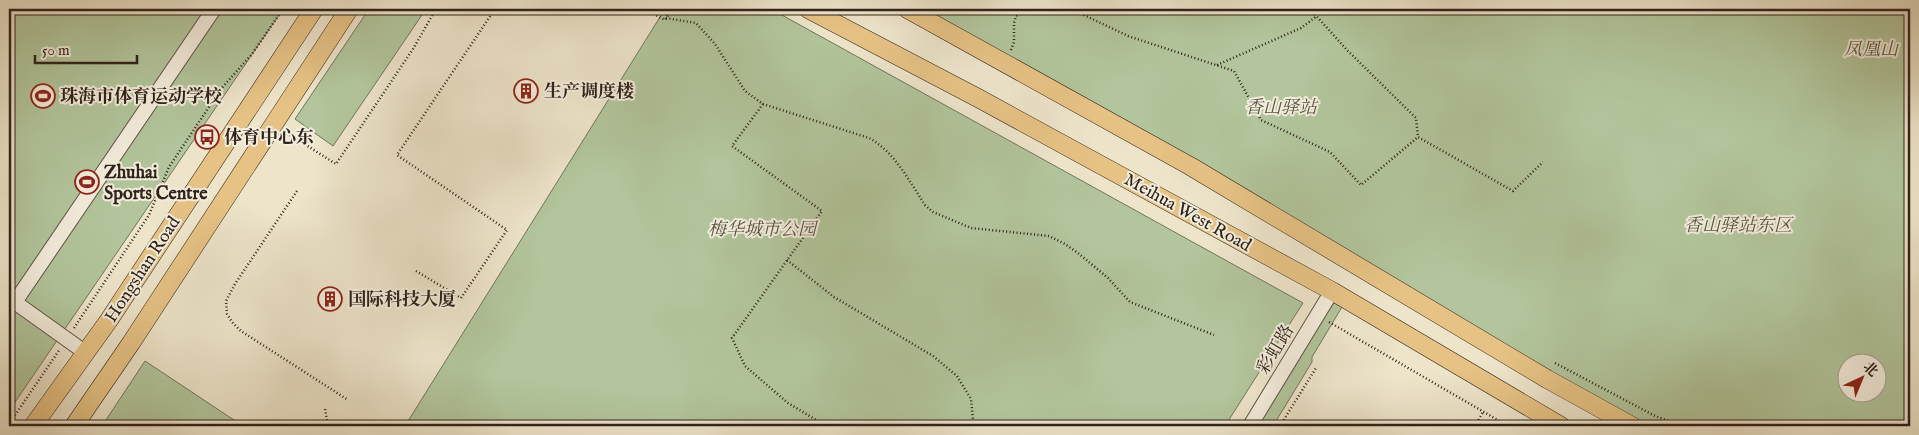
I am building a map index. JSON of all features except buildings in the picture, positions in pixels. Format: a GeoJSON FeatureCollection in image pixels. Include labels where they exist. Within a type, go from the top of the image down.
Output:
{"type":"FeatureCollection","features":[{"type":"Feature","properties":{"kind":"main road","name":"Hongshan Road"},"geometry":{"type":"LineString","coordinates":[[33,426],[86,353],[314,9]]}},
{"type":"Feature","properties":{"kind":"main road","name":"Hongshan Road"},"geometry":{"type":"LineString","coordinates":[[74,426],[136,335],[349,9]]}},
{"type":"Feature","properties":{"kind":"main road","name":"Meihua West Road"},"geometry":{"type":"LineString","coordinates":[[808,9],[978,98],[1332,291],[1561,426]]}},
{"type":"Feature","properties":{"kind":"main road"},"geometry":{"type":"LineString","coordinates":[[907,9],[1190,166],[1546,379],[1632,426]]}},
{"type":"Feature","properties":{"kind":"street"},"geometry":{"type":"LineString","coordinates":[[86,353],[12,300],[214,9]]}},
{"type":"Feature","properties":{"kind":"street","name":"彩虹路"},"geometry":{"type":"LineString","coordinates":[[1250,426],[1332,291]]}},
{"type":"Feature","properties":{"kind":"path"},"geometry":{"type":"LineString","coordinates":[[9,424],[149,215],[163,179],[174,159],[221,88],[252,54],[283,9]]}},
{"type":"Feature","properties":{"kind":"path"},"geometry":{"type":"LineString","coordinates":[[273,125],[336,164],[413,49],[436,9]]}},
{"type":"Feature","properties":{"kind":"path"},"geometry":{"type":"LineString","coordinates":[[416,271],[461,298],[506,230],[397,155],[495,9]]}},
{"type":"Feature","properties":{"kind":"path"},"geometry":{"type":"LineString","coordinates":[[644,9],[665,20],[666,18],[696,23],[715,44],[745,91],[763,104],[869,138],[880,144],[889,152],[925,205],[934,212],[971,228],[1049,236],[1065,244],[1108,278],[1130,302],[1214,335]]}},
{"type":"Feature","properties":{"kind":"path"},"geometry":{"type":"LineString","coordinates":[[666,18],[672,9]]}},
{"type":"Feature","properties":{"kind":"path"},"geometry":{"type":"LineString","coordinates":[[1006,63],[1014,42],[1016,16],[1027,9]]}},
{"type":"Feature","properties":{"kind":"path"},"geometry":{"type":"LineString","coordinates":[[1071,9],[1128,36],[1234,71],[1261,120],[1330,152],[1361,185],[1418,137]]}},
{"type":"Feature","properties":{"kind":"path"},"geometry":{"type":"LineString","coordinates":[[1310,9],[1347,50],[1416,118],[1418,137]]}},
{"type":"Feature","properties":{"kind":"path"},"geometry":{"type":"LineString","coordinates":[[1216,65],[1302,28],[1317,16]]}},
{"type":"Feature","properties":{"kind":"path"},"geometry":{"type":"LineString","coordinates":[[763,104],[732,146],[822,211],[732,338],[745,366],[788,403],[826,426]]}},
{"type":"Feature","properties":{"kind":"path"},"geometry":{"type":"LineString","coordinates":[[1418,137],[1513,191],[1543,162]]}},
{"type":"Feature","properties":{"kind":"path"},"geometry":{"type":"LineString","coordinates":[[297,191],[235,284],[226,301],[228,314],[241,331],[348,400]]}},
{"type":"Feature","properties":{"kind":"path"},"geometry":{"type":"LineString","coordinates":[[787,260],[834,296],[933,356],[957,376],[971,399],[973,420],[971,426]]}},
{"type":"Feature","properties":{"kind":"path"},"geometry":{"type":"LineString","coordinates":[[1317,315],[1508,426]]}},
{"type":"Feature","properties":{"kind":"path"},"geometry":{"type":"LineString","coordinates":[[1555,363],[1655,416],[1682,426]]}},
{"type":"Feature","properties":{"kind":"path"},"geometry":{"type":"LineString","coordinates":[[1280,426],[1316,368]]}},
{"type":"Feature","properties":{"kind":"path"},"geometry":{"type":"LineString","coordinates":[[325,408],[328,426]]}},
{"type":"Feature","properties":{"kind":"path"},"geometry":{"type":"LineString","coordinates":[[1475,426],[1483,412]]}},
{"type":"Feature","properties":{"kind":"green space","name":"Zhuhai Sports Centre"},"geometry":{"type":"Polygon","coordinates":[[[9,9],[283,9],[9,411],[9,9]]]}},
{"type":"Feature","properties":{"kind":"green space"},"geometry":{"type":"Polygon","coordinates":[[[369,9],[426,9],[333,146],[295,119],[369,9]]]}},
{"type":"Feature","properties":{"kind":"green space","name":"梅华城市公园"},"geometry":{"type":"Polygon","coordinates":[[[665,9],[771,9],[1303,303],[1225,426],[405,426],[665,9]]]}},
{"type":"Feature","properties":{"kind":"green space"},"geometry":{"type":"Polygon","coordinates":[[[907,9],[1910,9],[1910,426],[1633,426],[907,9]]]}},
{"type":"Feature","properties":{"kind":"green space"},"geometry":{"type":"Polygon","coordinates":[[[1332,295],[1345,302],[1312,357],[1312,362],[1273,426],[1253,426],[1332,295]]]}},
{"type":"Feature","properties":{"kind":"green space"},"geometry":{"type":"Polygon","coordinates":[[[145,361],[243,426],[102,426],[145,361]]]}},
{"type":"Feature","properties":{"kind":"place","name":"生产调度楼"},"geometry":{"type":"Point","coordinates":[526,91]}},
{"type":"Feature","properties":{"kind":"place","name":"珠海市体育运动学校"},"geometry":{"type":"Point","coordinates":[43,96]}},
{"type":"Feature","properties":{"kind":"place","name":"体育中心东"},"geometry":{"type":"Point","coordinates":[207,137]}},
{"type":"Feature","properties":{"kind":"place","name":"Zhuhai Sports Centre"},"geometry":{"type":"Point","coordinates":[87,182]}},
{"type":"Feature","properties":{"kind":"place","name":"国际科技大厦"},"geometry":{"type":"Point","coordinates":[330,299]}},
{"type":"Feature","properties":{"kind":"park label","name":"凤凰山"},"geometry":{"type":"Point","coordinates":[1871,49]}},
{"type":"Feature","properties":{"kind":"park label","name":"香山驿站"},"geometry":{"type":"Point","coordinates":[1281,107]}},
{"type":"Feature","properties":{"kind":"park label","name":"香山驿站东区"},"geometry":{"type":"Point","coordinates":[1738,225]}}]}
